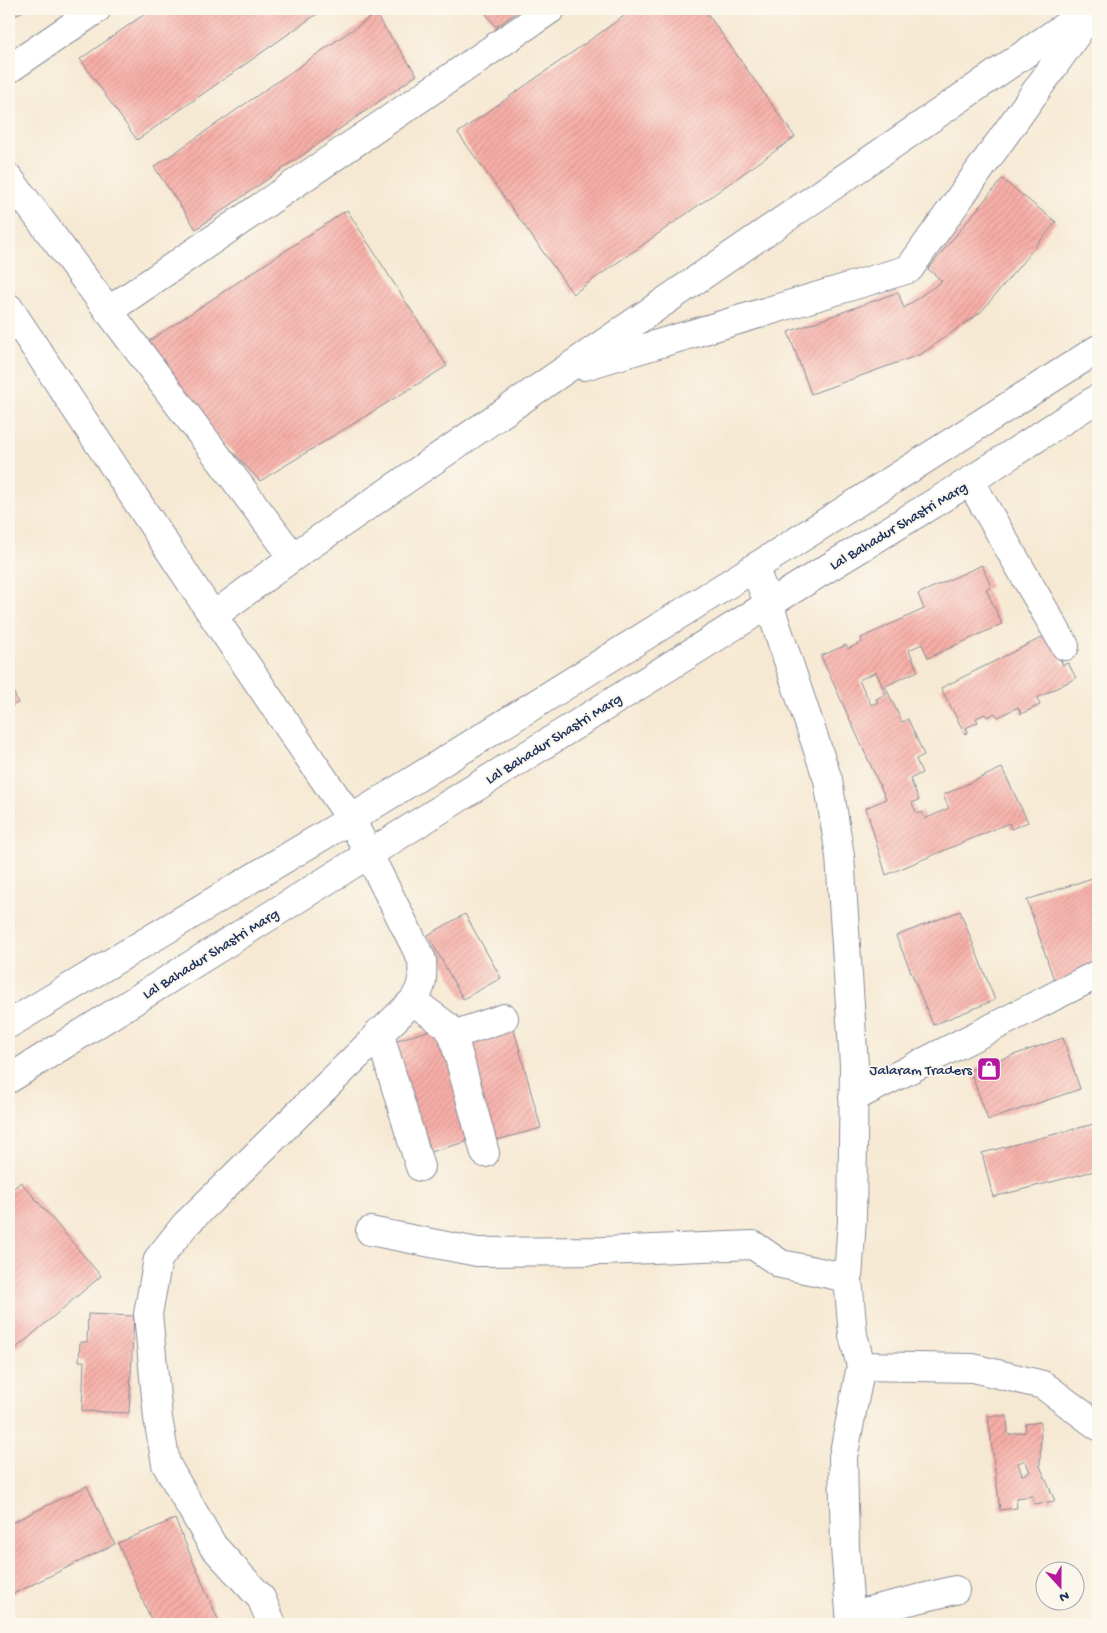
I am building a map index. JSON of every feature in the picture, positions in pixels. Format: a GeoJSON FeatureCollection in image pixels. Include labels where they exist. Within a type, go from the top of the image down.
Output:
{"type":"FeatureCollection","features":[{"type":"Feature","properties":{"kind":"street"},"geometry":{"type":"LineString","coordinates":[[9,69],[97,9]]}},
{"type":"Feature","properties":{"kind":"street"},"geometry":{"type":"LineString","coordinates":[[108,311],[551,9]]}},
{"type":"Feature","properties":{"kind":"street"},"geometry":{"type":"LineString","coordinates":[[213,616],[293,557],[1090,9]]}},
{"type":"Feature","properties":{"kind":"street"},"geometry":{"type":"LineString","coordinates":[[560,374],[908,269],[1094,9]]}},
{"type":"Feature","properties":{"kind":"street"},"geometry":{"type":"LineString","coordinates":[[9,178],[293,557]]}},
{"type":"Feature","properties":{"kind":"street"},"geometry":{"type":"LineString","coordinates":[[9,308],[213,616],[351,819],[422,960],[422,984],[413,1001],[379,1032],[185,1225],[158,1259],[148,1314],[158,1418],[166,1464],[213,1546],[260,1598],[272,1624]]}},
{"type":"Feature","properties":{"kind":"street"},"geometry":{"type":"LineString","coordinates":[[9,1024],[351,819],[754,568],[1098,349]]}},
{"type":"Feature","properties":{"kind":"street","name":"Lal Bahadur Shastri Marg"},"geometry":{"type":"LineString","coordinates":[[9,1079],[368,853],[970,481],[1098,398]]}},
{"type":"Feature","properties":{"kind":"street"},"geometry":{"type":"LineString","coordinates":[[970,481],[1065,646]]}},
{"type":"Feature","properties":{"kind":"street"},"geometry":{"type":"LineString","coordinates":[[754,568],[769,604],[828,780],[840,856],[853,1057],[852,1219],[848,1278],[853,1335],[861,1366],[844,1457],[845,1547],[851,1619],[955,1590]]}},
{"type":"Feature","properties":{"kind":"street"},"geometry":{"type":"LineString","coordinates":[[136,948],[160,984]]}},
{"type":"Feature","properties":{"kind":"street"},"geometry":{"type":"LineString","coordinates":[[853,1098],[1098,974]]}},
{"type":"Feature","properties":{"kind":"street"},"geometry":{"type":"LineString","coordinates":[[413,1001],[447,1026],[453,1035],[485,1153]]}},
{"type":"Feature","properties":{"kind":"street"},"geometry":{"type":"LineString","coordinates":[[453,1035],[504,1018]]}},
{"type":"Feature","properties":{"kind":"street"},"geometry":{"type":"LineString","coordinates":[[379,1032],[420,1167]]}},
{"type":"Feature","properties":{"kind":"street"},"geometry":{"type":"LineString","coordinates":[[370,1231],[477,1252],[603,1251],[754,1244],[781,1264],[848,1278]]}},
{"type":"Feature","properties":{"kind":"street"},"geometry":{"type":"LineString","coordinates":[[861,1366],[973,1368],[1043,1385],[1098,1426]]}},
{"type":"Feature","properties":{"kind":"building"},"geometry":{"type":"Polygon","coordinates":[[[9,9],[26,9],[9,20],[9,9]]]}},
{"type":"Feature","properties":{"kind":"building"},"geometry":{"type":"Polygon","coordinates":[[[152,9],[324,9],[137,140],[80,59],[152,9]]]}},
{"type":"Feature","properties":{"kind":"building"},"geometry":{"type":"Polygon","coordinates":[[[483,9],[522,9],[496,27],[483,9]]]}},
{"type":"Feature","properties":{"kind":"building"},"geometry":{"type":"Polygon","coordinates":[[[634,9],[704,9],[795,137],[573,294],[458,133],[634,9]]]}},
{"type":"Feature","properties":{"kind":"building"},"geometry":{"type":"Polygon","coordinates":[[[375,14],[417,75],[196,229],[154,167],[375,14]]]}},
{"type":"Feature","properties":{"kind":"building"},"geometry":{"type":"Polygon","coordinates":[[[1002,179],[1056,222],[981,312],[921,354],[811,394],[788,332],[898,292],[904,308],[942,281],[928,269],[1002,179]]]}},
{"type":"Feature","properties":{"kind":"building"},"geometry":{"type":"Polygon","coordinates":[[[347,210],[447,366],[260,481],[137,349],[347,210]]]}},
{"type":"Feature","properties":{"kind":"building"},"geometry":{"type":"Polygon","coordinates":[[[982,565],[991,587],[986,589],[1002,624],[928,658],[922,644],[909,650],[918,671],[885,686],[902,722],[908,719],[924,755],[916,759],[922,773],[910,779],[919,800],[912,803],[917,814],[922,812],[925,819],[949,808],[943,795],[1002,768],[1028,822],[1011,829],[1009,823],[886,875],[866,808],[886,799],[821,656],[846,645],[848,649],[862,642],[861,638],[924,609],[918,594],[982,565]],[[876,672],[859,680],[871,705],[878,702],[876,699],[886,694],[876,672]]]}},
{"type":"Feature","properties":{"kind":"building"},"geometry":{"type":"Polygon","coordinates":[[[1053,632],[1063,665],[1068,663],[1076,678],[1037,698],[1040,705],[1021,714],[1018,707],[998,717],[995,713],[987,717],[985,714],[976,718],[978,722],[966,728],[968,732],[965,734],[941,688],[1053,632]]]}},
{"type":"Feature","properties":{"kind":"building"},"geometry":{"type":"Polygon","coordinates":[[[9,681],[18,703],[9,707],[9,681]]]}},
{"type":"Feature","properties":{"kind":"building"},"geometry":{"type":"Polygon","coordinates":[[[1098,876],[1098,969],[1055,983],[1027,900],[1098,876]]]}},
{"type":"Feature","properties":{"kind":"building"},"geometry":{"type":"Polygon","coordinates":[[[960,911],[995,1000],[933,1025],[896,936],[960,911]]]}},
{"type":"Feature","properties":{"kind":"building"},"geometry":{"type":"Polygon","coordinates":[[[465,914],[501,978],[463,999],[428,935],[465,914]]]}},
{"type":"Feature","properties":{"kind":"building"},"geometry":{"type":"Polygon","coordinates":[[[513,1026],[541,1128],[486,1143],[458,1041],[513,1026]]]}},
{"type":"Feature","properties":{"kind":"building"},"geometry":{"type":"Polygon","coordinates":[[[441,1027],[473,1140],[423,1154],[391,1042],[441,1027]]]}},
{"type":"Feature","properties":{"kind":"building"},"geometry":{"type":"Polygon","coordinates":[[[1063,1038],[1080,1089],[988,1120],[970,1070],[1063,1038]]]}},
{"type":"Feature","properties":{"kind":"building"},"geometry":{"type":"Polygon","coordinates":[[[1094,1124],[1098,1142],[1098,1170],[993,1197],[982,1153],[1094,1124]]]}},
{"type":"Feature","properties":{"kind":"building"},"geometry":{"type":"Polygon","coordinates":[[[21,1182],[101,1276],[14,1350],[9,1344],[9,1192],[21,1182]]]}},
{"type":"Feature","properties":{"kind":"building"},"geometry":{"type":"Polygon","coordinates":[[[88,1314],[134,1316],[129,1413],[82,1411],[84,1361],[79,1361],[80,1342],[87,1342],[88,1314]]]}},
{"type":"Feature","properties":{"kind":"building"},"geometry":{"type":"Polygon","coordinates":[[[988,1416],[1007,1416],[1008,1435],[1025,1432],[1026,1424],[1041,1422],[1040,1466],[1055,1501],[1034,1504],[1033,1496],[1016,1498],[1017,1508],[1000,1510],[988,1416]],[[1025,1460],[1018,1463],[1022,1475],[1030,1472],[1025,1460]]]}},
{"type":"Feature","properties":{"kind":"building"},"geometry":{"type":"Polygon","coordinates":[[[87,1486],[115,1544],[9,1596],[9,1524],[87,1486]]]}},
{"type":"Feature","properties":{"kind":"building"},"geometry":{"type":"Polygon","coordinates":[[[175,1519],[220,1624],[153,1624],[118,1543],[175,1519]]]}},
{"type":"Feature","properties":{"kind":"place","name":"Jalaram Traders"},"geometry":{"type":"Point","coordinates":[989,1069]}}]}
